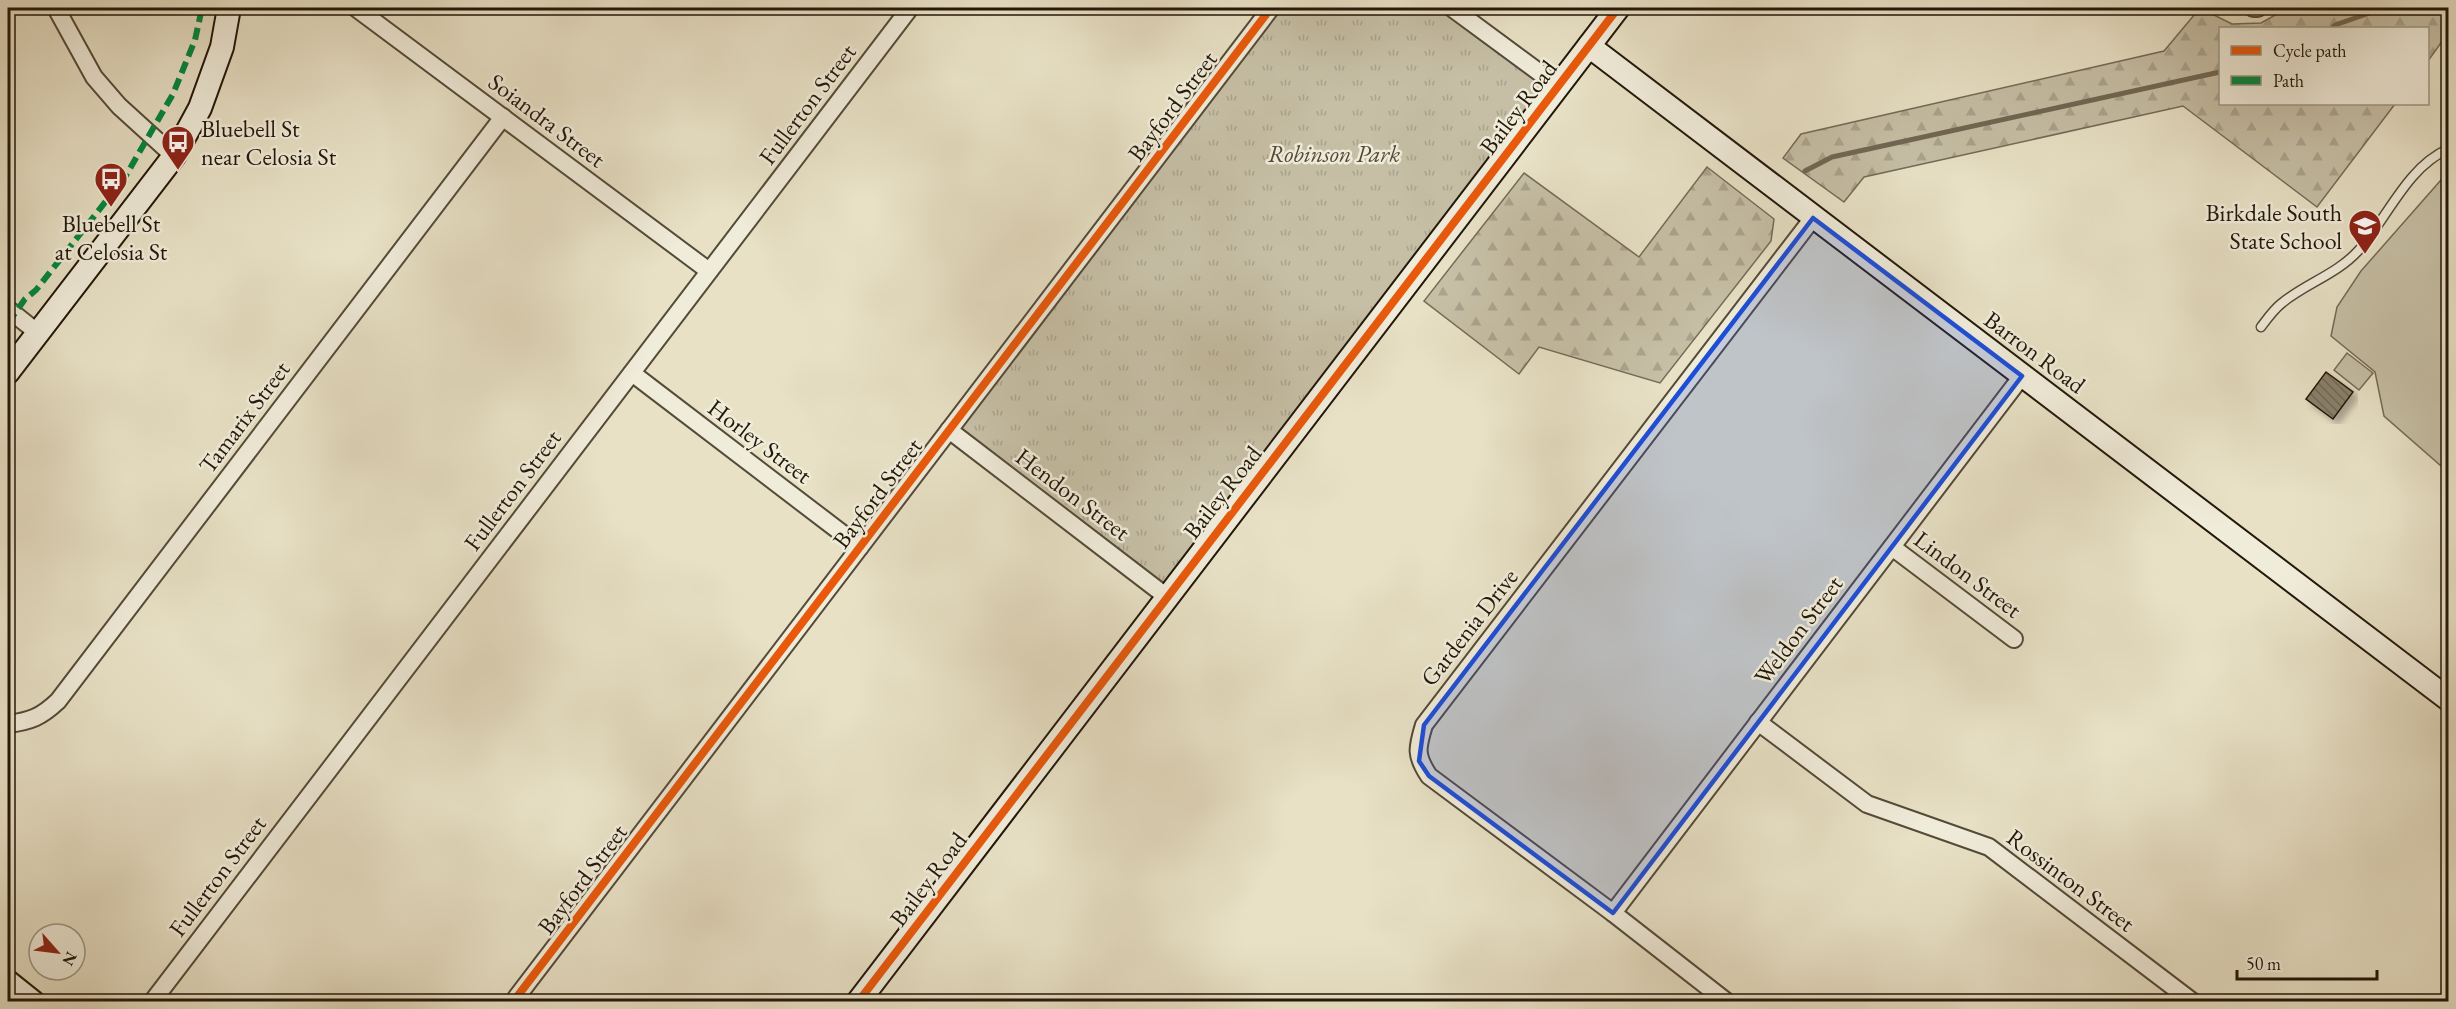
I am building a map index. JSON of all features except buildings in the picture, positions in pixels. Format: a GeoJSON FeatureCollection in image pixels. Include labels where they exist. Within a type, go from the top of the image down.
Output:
{"type":"FeatureCollection","features":[{"type":"Feature","properties":{"kind":"street"},"geometry":{"type":"LineString","coordinates":[[57,8],[94,77],[119,106],[174,156]]}},
{"type":"Feature","properties":{"kind":"street"},"geometry":{"type":"LineString","coordinates":[[8,372],[174,156],[200,108],[222,46],[229,8]]}},
{"type":"Feature","properties":{"kind":"street","name":"Soiandra Street"},"geometry":{"type":"LineString","coordinates":[[356,8],[709,271]]}},
{"type":"Feature","properties":{"kind":"street","name":"Fullerton Street"},"geometry":{"type":"LineString","coordinates":[[152,1002],[910,8]]}},
{"type":"Feature","properties":{"kind":"street","name":"Bayford Street"},"geometry":{"type":"LineString","coordinates":[[513,1002],[1271,8]]}},
{"type":"Feature","properties":{"kind":"street"},"geometry":{"type":"LineString","coordinates":[[1452,8],[1558,87]]}},
{"type":"Feature","properties":{"kind":"street","name":"Bailey Road"},"geometry":{"type":"LineString","coordinates":[[858,1002],[1618,8]]}},
{"type":"Feature","properties":{"kind":"street"},"geometry":{"type":"LineString","coordinates":[[2253,8],[2258,8]]}},
{"type":"Feature","properties":{"kind":"street","name":"Barron Road"},"geometry":{"type":"LineString","coordinates":[[1589,46],[2448,699]]}},
{"type":"Feature","properties":{"kind":"street","name":"Tamarix Street"},"geometry":{"type":"LineString","coordinates":[[8,724],[42,716],[58,701],[503,117]]}},
{"type":"Feature","properties":{"kind":"street","name":"Gardenia Drive"},"geometry":{"type":"LineString","coordinates":[[1727,1002],[1429,776],[1419,761],[1418,744],[1424,725],[1814,218]]}},
{"type":"Feature","properties":{"kind":"street"},"geometry":{"type":"LineString","coordinates":[[8,309],[38,333]]}},
{"type":"Feature","properties":{"kind":"street","name":"Horley Street"},"geometry":{"type":"LineString","coordinates":[[632,373],[860,547]]}},
{"type":"Feature","properties":{"kind":"street","name":"Weldon Street"},"geometry":{"type":"LineString","coordinates":[[1612,913],[2022,376]]}},
{"type":"Feature","properties":{"kind":"street","name":"Hendon Street"},"geometry":{"type":"LineString","coordinates":[[949,430],[1167,597]]}},
{"type":"Feature","properties":{"kind":"street","name":"Lindon Street"},"geometry":{"type":"LineString","coordinates":[[1892,547],[2014,639]]}},
{"type":"Feature","properties":{"kind":"street","name":"Rossinton Street"},"geometry":{"type":"LineString","coordinates":[[1758,722],[1867,804],[1989,847],[2193,1002]]}},
{"type":"Feature","properties":{"kind":"street"},"geometry":{"type":"LineString","coordinates":[[8,982],[33,1002]]}},
{"type":"Feature","properties":{"kind":"lane"},"geometry":{"type":"LineString","coordinates":[[2261,327],[2280,304],[2342,265],[2358,251],[2419,171],[2438,154],[2448,149]]}},
{"type":"Feature","properties":{"kind":"highlighted area"},"geometry":{"type":"Polygon","coordinates":[[[1813,218],[2022,376],[1613,913],[1429,776],[1419,761],[1424,725],[1813,218]]]}},
{"type":"Feature","properties":{"kind":"green space","name":"Robinson Park"},"geometry":{"type":"Polygon","coordinates":[[[1271,8],[1452,8],[1559,87],[1167,597],[949,430],[1271,8]]]}},
{"type":"Feature","properties":{"kind":"green space"},"geometry":{"type":"Polygon","coordinates":[[[2200,8],[2232,24],[2261,23],[2288,8],[2448,8],[2448,33],[2429,60],[2429,27],[2219,27],[2219,105],[2394,105],[2317,207],[2183,106],[1864,177],[1844,202],[1783,158],[1801,134],[2164,51],[2200,8]]]}},
{"type":"Feature","properties":{"kind":"green space"},"geometry":{"type":"Polygon","coordinates":[[[1707,167],[1774,219],[1771,241],[1660,383],[1539,347],[1519,374],[1424,301],[1524,173],[1639,257],[1707,167]]]}},
{"type":"Feature","properties":{"kind":"green space"},"geometry":{"type":"Polygon","coordinates":[[[2448,178],[2448,472],[2384,416],[2375,372],[2331,336],[2337,307],[2361,271],[2441,180],[2448,178]]]}},
{"type":"Feature","properties":{"kind":"green space"},"geometry":{"type":"Polygon","coordinates":[[[2347,353],[2373,373],[2359,390],[2334,370],[2347,353]]]}},
{"type":"Feature","properties":{"kind":"waterway"},"geometry":{"type":"LineString","coordinates":[[2333,27],[2384,8]]}},
{"type":"Feature","properties":{"kind":"waterway"},"geometry":{"type":"LineString","coordinates":[[1805,171],[1832,157],[2219,72]]}},
{"type":"Feature","properties":{"kind":"marked path"},"geometry":{"type":"LineString","coordinates":[[8,323],[125,177],[173,94],[195,40],[202,8]]}},
{"type":"Feature","properties":{"kind":"cycle path"},"geometry":{"type":"LineString","coordinates":[[513,1002],[1271,8]]}},
{"type":"Feature","properties":{"kind":"cycle path"},"geometry":{"type":"LineString","coordinates":[[858,1002],[1618,8]]}},
{"type":"Feature","properties":{"kind":"place","name":"Bluebell St near Celosia St"},"geometry":{"type":"Point","coordinates":[178,171]}},
{"type":"Feature","properties":{"kind":"place","name":"Bluebell St at Celosia St"},"geometry":{"type":"Point","coordinates":[111,208]}},
{"type":"Feature","properties":{"kind":"place","name":"Birkdale South State School"},"geometry":{"type":"Point","coordinates":[2365,255]}}]}
